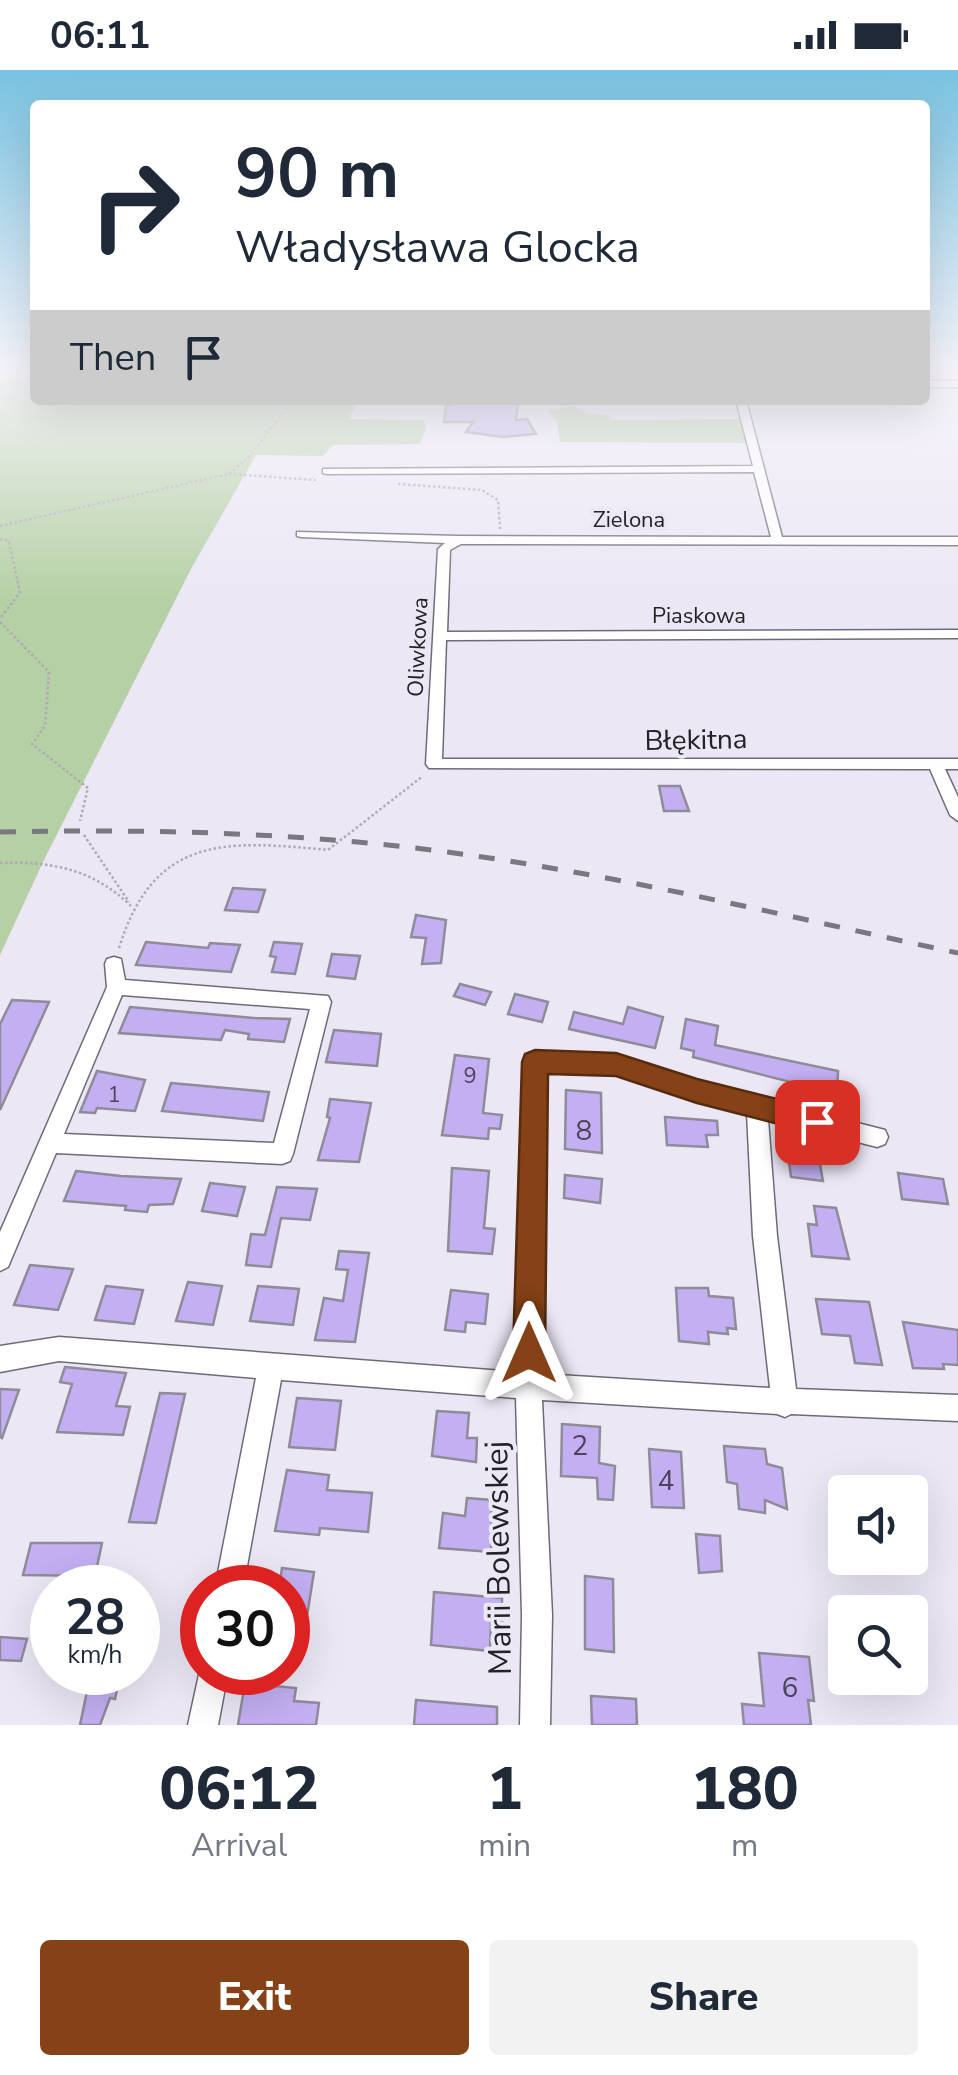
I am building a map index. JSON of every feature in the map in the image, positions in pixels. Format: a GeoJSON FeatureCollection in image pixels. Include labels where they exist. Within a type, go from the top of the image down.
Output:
{"type":"FeatureCollection","features":[{"type":"Feature","properties":{"kind":"street"},"geometry":{"type":"LineString","coordinates":[[754,448],[777,538]]}},
{"type":"Feature","properties":{"kind":"street"},"geometry":{"type":"LineString","coordinates":[[328,476],[760,469]]}},
{"type":"Feature","properties":{"kind":"street","name":"Zielona"},"geometry":{"type":"LineString","coordinates":[[301,534],[458,540],[958,541]]}},
{"type":"Feature","properties":{"kind":"street","name":"Oliwkowa"},"geometry":{"type":"LineString","coordinates":[[434,764],[444,549],[458,540]]}},
{"type":"Feature","properties":{"kind":"street","name":"Piaskowa"},"geometry":{"type":"LineString","coordinates":[[440,636],[958,634]]}},
{"type":"Feature","properties":{"kind":"street","name":"Błękitna"},"geometry":{"type":"LineString","coordinates":[[434,764],[958,764]]}},
{"type":"Feature","properties":{"kind":"street"},"geometry":{"type":"LineString","coordinates":[[935,764],[958,815]]}},
{"type":"Feature","properties":{"kind":"street"},"geometry":{"type":"LineString","coordinates":[[0,1259],[116,987],[114,964]]}},
{"type":"Feature","properties":{"kind":"street"},"geometry":{"type":"LineString","coordinates":[[50,1143],[282,1154],[321,1002],[116,987]]}},
{"type":"Feature","properties":{"kind":"street","name":"Marii Bolewskiej"},"geometry":{"type":"LineString","coordinates":[[536,1725],[537,1615],[528,1388],[535,1062],[616,1065],[757,1106]]}},
{"type":"Feature","properties":{"kind":"street"},"geometry":{"type":"LineString","coordinates":[[785,1404],[765,1236],[757,1106],[877,1137]]}},
{"type":"Feature","properties":{"kind":"street"},"geometry":{"type":"LineString","coordinates":[[0,1359],[60,1349],[528,1388],[785,1404],[958,1408]]}},
{"type":"Feature","properties":{"kind":"street"},"geometry":{"type":"LineString","coordinates":[[233,1565],[271,1366]]}},
{"type":"Feature","properties":{"kind":"street"},"geometry":{"type":"LineString","coordinates":[[202,1725],[208,1695]]}},
{"type":"Feature","properties":{"kind":"path"},"geometry":{"type":"LineString","coordinates":[[228,474],[255,448]]}},
{"type":"Feature","properties":{"kind":"path"},"geometry":{"type":"LineString","coordinates":[[0,526],[228,474],[328,476]]}},
{"type":"Feature","properties":{"kind":"path"},"geometry":{"type":"LineString","coordinates":[[385,483],[460,487],[492,494],[498,500],[500,531],[511,540]]}},
{"type":"Feature","properties":{"kind":"path"},"geometry":{"type":"LineString","coordinates":[[0,539],[9,541],[20,592],[0,621],[50,672],[45,726],[32,744],[88,788],[80,821]]}},
{"type":"Feature","properties":{"kind":"path"},"geometry":{"type":"LineString","coordinates":[[114,964],[132,908],[159,874],[186,857],[219,847],[280,845],[328,850],[413,786],[434,764]]}},
{"type":"Feature","properties":{"kind":"path"},"geometry":{"type":"LineString","coordinates":[[84,835],[101,866],[121,883],[132,908]]}},
{"type":"Feature","properties":{"kind":"path"},"geometry":{"type":"LineString","coordinates":[[0,862],[49,861],[117,891],[132,908]]}},
{"type":"Feature","properties":{"kind":"green space"},"geometry":{"type":"Polygon","coordinates":[[[0,448],[330,448],[323,456],[256,455],[191,569],[0,955],[0,448]]]}},
{"type":"Feature","properties":{"kind":"building"},"geometry":{"type":"Polygon","coordinates":[[[659,786],[680,786],[689,811],[664,811],[659,786]]]}},
{"type":"Feature","properties":{"kind":"building"},"geometry":{"type":"Polygon","coordinates":[[[233,888],[265,890],[258,912],[225,910],[233,888]]]}},
{"type":"Feature","properties":{"kind":"building"},"geometry":{"type":"Polygon","coordinates":[[[416,915],[446,920],[441,963],[422,964],[426,938],[411,937],[416,915]]]}},
{"type":"Feature","properties":{"kind":"building"},"geometry":{"type":"Polygon","coordinates":[[[146,942],[208,948],[210,943],[240,945],[231,972],[136,965],[146,942]]]}},
{"type":"Feature","properties":{"kind":"building"},"geometry":{"type":"Polygon","coordinates":[[[274,942],[302,944],[295,974],[272,972],[276,957],[270,956],[274,942]]]}},
{"type":"Feature","properties":{"kind":"building"},"geometry":{"type":"Polygon","coordinates":[[[332,954],[360,956],[355,979],[327,976],[332,954]]]}},
{"type":"Feature","properties":{"kind":"building"},"geometry":{"type":"Polygon","coordinates":[[[460,984],[491,992],[485,1005],[454,996],[460,984]]]}},
{"type":"Feature","properties":{"kind":"building"},"geometry":{"type":"Polygon","coordinates":[[[515,994],[548,1002],[542,1022],[508,1014],[515,994]]]}},
{"type":"Feature","properties":{"kind":"building"},"geometry":{"type":"Polygon","coordinates":[[[12,1000],[49,1002],[0,1110],[0,1024],[12,1000]]]}},
{"type":"Feature","properties":{"kind":"building"},"geometry":{"type":"Polygon","coordinates":[[[130,1007],[290,1019],[284,1042],[248,1039],[249,1034],[225,1030],[221,1040],[119,1033],[130,1007]]]}},
{"type":"Feature","properties":{"kind":"building"},"geometry":{"type":"Polygon","coordinates":[[[628,1007],[663,1017],[655,1048],[569,1029],[574,1012],[623,1024],[628,1007]]]}},
{"type":"Feature","properties":{"kind":"building"},"geometry":{"type":"Polygon","coordinates":[[[686,1019],[718,1026],[715,1045],[838,1071],[837,1094],[693,1057],[694,1051],[681,1048],[686,1019]]]}},
{"type":"Feature","properties":{"kind":"building"},"geometry":{"type":"Polygon","coordinates":[[[334,1030],[381,1034],[377,1066],[326,1062],[334,1030]]]}},
{"type":"Feature","properties":{"kind":"building"},"geometry":{"type":"Polygon","coordinates":[[[455,1055],[489,1059],[483,1113],[502,1115],[500,1129],[489,1128],[488,1139],[442,1135],[455,1055]]]}},
{"type":"Feature","properties":{"kind":"building"},"geometry":{"type":"Polygon","coordinates":[[[97,1071],[145,1080],[135,1111],[97,1108],[95,1113],[80,1112],[97,1071]]]}},
{"type":"Feature","properties":{"kind":"building"},"geometry":{"type":"Polygon","coordinates":[[[171,1083],[269,1092],[263,1121],[162,1111],[171,1083]]]}},
{"type":"Feature","properties":{"kind":"building"},"geometry":{"type":"Polygon","coordinates":[[[566,1090],[601,1093],[602,1153],[565,1149],[566,1090]]]}},
{"type":"Feature","properties":{"kind":"building"},"geometry":{"type":"Polygon","coordinates":[[[330,1099],[371,1103],[359,1162],[318,1160],[330,1118],[330,1099]]]}},
{"type":"Feature","properties":{"kind":"building"},"geometry":{"type":"Polygon","coordinates":[[[665,1117],[717,1121],[718,1135],[706,1135],[708,1147],[667,1145],[665,1117]]]}},
{"type":"Feature","properties":{"kind":"building"},"geometry":{"type":"Polygon","coordinates":[[[786,1139],[816,1142],[823,1181],[791,1177],[786,1139]]]}},
{"type":"Feature","properties":{"kind":"building"},"geometry":{"type":"Polygon","coordinates":[[[452,1168],[489,1171],[484,1228],[495,1229],[492,1254],[448,1251],[452,1168]]]}},
{"type":"Feature","properties":{"kind":"building"},"geometry":{"type":"Polygon","coordinates":[[[76,1171],[181,1179],[173,1204],[149,1205],[147,1212],[125,1210],[126,1206],[64,1201],[76,1171]]]}},
{"type":"Feature","properties":{"kind":"building"},"geometry":{"type":"Polygon","coordinates":[[[898,1173],[943,1179],[948,1204],[902,1199],[898,1173]]]}},
{"type":"Feature","properties":{"kind":"building"},"geometry":{"type":"Polygon","coordinates":[[[565,1175],[602,1179],[600,1203],[564,1198],[565,1175]]]}},
{"type":"Feature","properties":{"kind":"building"},"geometry":{"type":"Polygon","coordinates":[[[210,1183],[245,1187],[237,1216],[202,1211],[210,1183]]]}},
{"type":"Feature","properties":{"kind":"building"},"geometry":{"type":"Polygon","coordinates":[[[277,1187],[317,1189],[310,1220],[281,1218],[271,1267],[246,1265],[251,1234],[265,1235],[277,1187]]]}},
{"type":"Feature","properties":{"kind":"building"},"geometry":{"type":"Polygon","coordinates":[[[814,1206],[836,1208],[849,1259],[812,1256],[808,1224],[817,1225],[814,1206]]]}},
{"type":"Feature","properties":{"kind":"building"},"geometry":{"type":"Polygon","coordinates":[[[339,1251],[369,1253],[355,1342],[315,1340],[324,1298],[343,1301],[348,1270],[336,1269],[339,1251]]]}},
{"type":"Feature","properties":{"kind":"building"},"geometry":{"type":"Polygon","coordinates":[[[30,1265],[73,1269],[58,1310],[14,1305],[30,1265]]]}},
{"type":"Feature","properties":{"kind":"building"},"geometry":{"type":"Polygon","coordinates":[[[188,1282],[222,1286],[213,1325],[176,1321],[188,1282]]]}},
{"type":"Feature","properties":{"kind":"building"},"geometry":{"type":"Polygon","coordinates":[[[106,1286],[143,1290],[134,1324],[95,1320],[106,1286]]]}},
{"type":"Feature","properties":{"kind":"building"},"geometry":{"type":"Polygon","coordinates":[[[258,1286],[299,1289],[293,1325],[250,1321],[258,1286]]]}},
{"type":"Feature","properties":{"kind":"building"},"geometry":{"type":"Polygon","coordinates":[[[676,1288],[708,1288],[709,1296],[733,1298],[736,1329],[727,1328],[728,1334],[708,1332],[709,1344],[679,1341],[676,1288]]]}},
{"type":"Feature","properties":{"kind":"building"},"geometry":{"type":"Polygon","coordinates":[[[451,1290],[488,1294],[485,1324],[466,1322],[465,1332],[445,1330],[451,1290]]]}},
{"type":"Feature","properties":{"kind":"building"},"geometry":{"type":"Polygon","coordinates":[[[816,1299],[869,1302],[882,1365],[855,1363],[850,1336],[822,1334],[816,1299]]]}},
{"type":"Feature","properties":{"kind":"building"},"geometry":{"type":"Polygon","coordinates":[[[903,1322],[958,1330],[958,1365],[943,1364],[944,1369],[913,1368],[903,1322]]]}},
{"type":"Feature","properties":{"kind":"building"},"geometry":{"type":"Polygon","coordinates":[[[65,1367],[126,1373],[116,1406],[130,1407],[123,1435],[57,1432],[72,1384],[60,1382],[65,1367]]]}},
{"type":"Feature","properties":{"kind":"building"},"geometry":{"type":"Polygon","coordinates":[[[0,1389],[19,1390],[2,1438],[0,1437],[0,1389]]]}},
{"type":"Feature","properties":{"kind":"building"},"geometry":{"type":"Polygon","coordinates":[[[160,1393],[185,1394],[156,1523],[129,1522],[160,1393]]]}},
{"type":"Feature","properties":{"kind":"building"},"geometry":{"type":"Polygon","coordinates":[[[297,1398],[341,1401],[335,1450],[289,1447],[297,1398]]]}},
{"type":"Feature","properties":{"kind":"building"},"geometry":{"type":"Polygon","coordinates":[[[437,1411],[469,1413],[467,1438],[477,1438],[476,1462],[432,1456],[437,1411]]]}},
{"type":"Feature","properties":{"kind":"building"},"geometry":{"type":"Polygon","coordinates":[[[562,1424],[600,1427],[599,1463],[615,1466],[613,1500],[598,1499],[597,1478],[561,1476],[562,1424]]]}},
{"type":"Feature","properties":{"kind":"building"},"geometry":{"type":"Polygon","coordinates":[[[724,1446],[765,1449],[767,1464],[782,1468],[787,1509],[765,1500],[765,1513],[739,1509],[737,1484],[727,1482],[724,1446]]]}},
{"type":"Feature","properties":{"kind":"building"},"geometry":{"type":"Polygon","coordinates":[[[649,1449],[681,1452],[684,1508],[652,1507],[649,1449]]]}},
{"type":"Feature","properties":{"kind":"building"},"geometry":{"type":"Polygon","coordinates":[[[287,1470],[329,1475],[327,1490],[372,1493],[368,1532],[320,1528],[319,1535],[275,1531],[287,1470]]]}},
{"type":"Feature","properties":{"kind":"building"},"geometry":{"type":"Polygon","coordinates":[[[467,1498],[492,1500],[491,1552],[439,1548],[443,1513],[465,1516],[467,1498]]]}},
{"type":"Feature","properties":{"kind":"building"},"geometry":{"type":"Polygon","coordinates":[[[696,1534],[720,1536],[722,1571],[699,1573],[696,1534]]]}},
{"type":"Feature","properties":{"kind":"building"},"geometry":{"type":"Polygon","coordinates":[[[31,1543],[102,1543],[97,1565],[30,1565],[30,1575],[23,1575],[31,1543]]]}},
{"type":"Feature","properties":{"kind":"building"},"geometry":{"type":"Polygon","coordinates":[[[585,1576],[613,1579],[614,1652],[585,1649],[585,1576]]]}},
{"type":"Feature","properties":{"kind":"building"},"geometry":{"type":"Polygon","coordinates":[[[434,1592],[502,1598],[502,1622],[491,1621],[490,1651],[431,1645],[434,1592]]]}},
{"type":"Feature","properties":{"kind":"building"},"geometry":{"type":"Polygon","coordinates":[[[0,1637],[27,1639],[21,1661],[0,1660],[0,1637]]]}},
{"type":"Feature","properties":{"kind":"building"},"geometry":{"type":"Polygon","coordinates":[[[759,1653],[809,1657],[814,1701],[808,1700],[811,1725],[744,1725],[742,1704],[764,1706],[759,1653]]]}},
{"type":"Feature","properties":{"kind":"building"},"geometry":{"type":"Polygon","coordinates":[[[86,1695],[116,1695],[115,1699],[110,1698],[100,1725],[80,1725],[86,1695]]]}},
{"type":"Feature","properties":{"kind":"building"},"geometry":{"type":"Polygon","coordinates":[[[243,1695],[295,1695],[294,1701],[319,1703],[316,1725],[238,1725],[243,1695]]]}},
{"type":"Feature","properties":{"kind":"building"},"geometry":{"type":"Polygon","coordinates":[[[591,1696],[636,1699],[637,1725],[592,1725],[591,1696]]]}},
{"type":"Feature","properties":{"kind":"building"},"geometry":{"type":"Polygon","coordinates":[[[416,1700],[497,1707],[497,1725],[414,1725],[416,1700]]]}},
{"type":"Feature","properties":{"kind":"railway"},"geometry":{"type":"LineString","coordinates":[[0,832],[212,833],[423,849],[625,882],[958,953]]}},
{"type":"Feature","properties":{"kind":"route"},"geometry":{"type":"LineString","coordinates":[[529,1353],[535,1062],[616,1065],[817,1122]]}}]}
